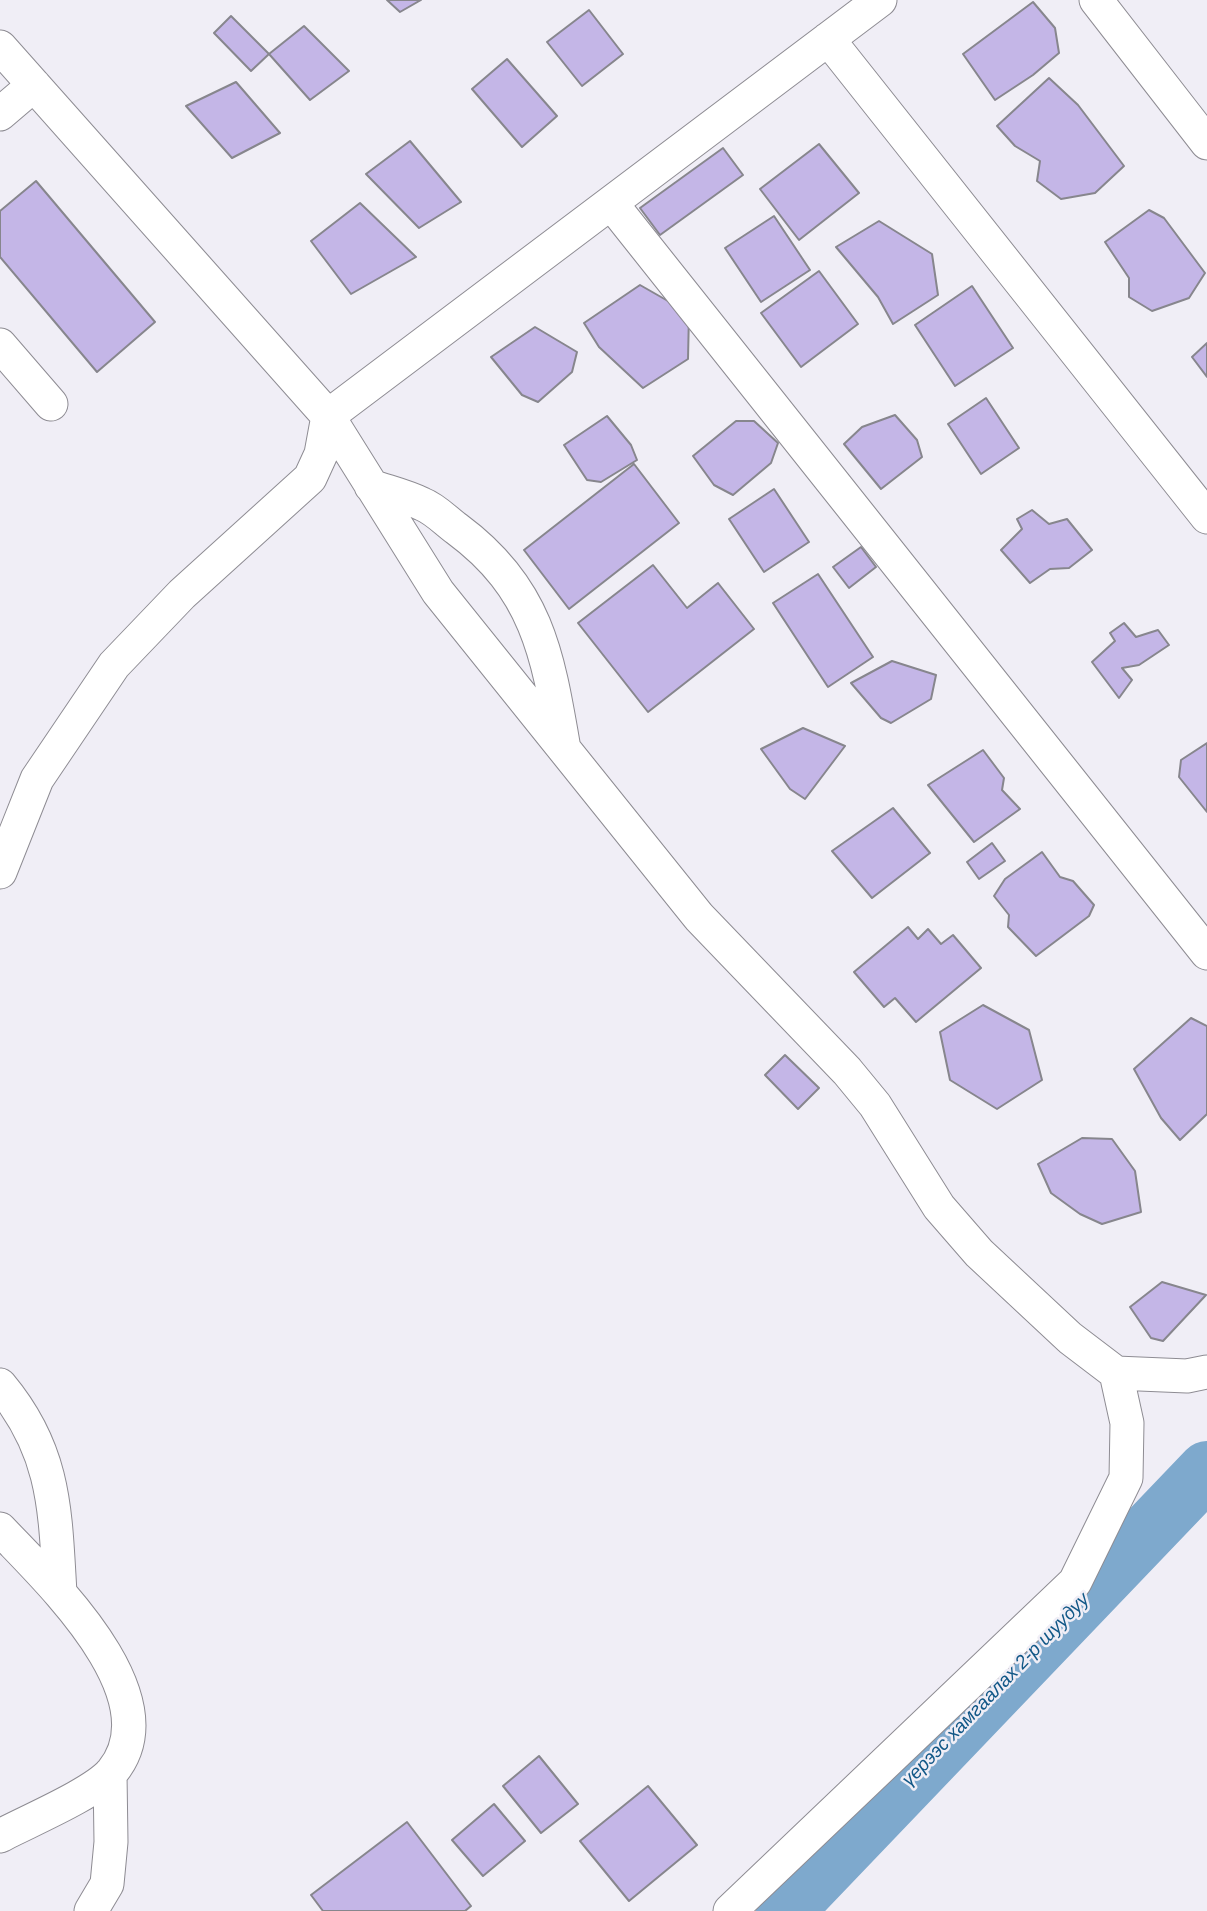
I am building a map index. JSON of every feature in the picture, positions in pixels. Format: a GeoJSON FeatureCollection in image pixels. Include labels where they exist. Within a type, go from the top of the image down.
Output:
{"type":"FeatureCollection","features":[{"type":"Feature","properties":{"kind":"street"},"geometry":{"type":"LineString","coordinates":[[0,872],[37,779],[114,665],[182,594],[310,478],[321,454],[328,416],[880,0]]}},
{"type":"Feature","properties":{"kind":"street"},"geometry":{"type":"LineString","coordinates":[[1096,0],[1207,143]]}},
{"type":"Feature","properties":{"kind":"street"},"geometry":{"type":"LineString","coordinates":[[828,39],[1207,517]]}},
{"type":"Feature","properties":{"kind":"street"},"geometry":{"type":"LineString","coordinates":[[0,47],[328,416],[438,592],[699,917],[848,1071],[875,1105],[939,1207],[978,1253],[1070,1338],[1116,1373],[1187,1376],[1207,1373]]}},
{"type":"Feature","properties":{"kind":"street"},"geometry":{"type":"LineString","coordinates":[[0,114],[34,85]]}},
{"type":"Feature","properties":{"kind":"street"},"geometry":{"type":"LineString","coordinates":[[611,202],[1207,953]]}},
{"type":"Feature","properties":{"kind":"street"},"geometry":{"type":"LineString","coordinates":[[0,345],[51,404]]}},
{"type":"Feature","properties":{"kind":"street"},"geometry":{"type":"LineString","coordinates":[[371,486],[424,504],[500,565],[524,600],[541,641],[552,675],[565,751]]}},
{"type":"Feature","properties":{"kind":"street"},"geometry":{"type":"LineString","coordinates":[[730,1911],[1075,1582],[1126,1478],[1127,1423],[1116,1373]]}},
{"type":"Feature","properties":{"kind":"street"},"geometry":{"type":"LineString","coordinates":[[0,1384],[20,1413],[44,1459],[54,1495],[60,1593]]}},
{"type":"Feature","properties":{"kind":"street"},"geometry":{"type":"LineString","coordinates":[[0,1529],[85,1623],[121,1681],[128,1733],[123,1755],[110,1774],[79,1794],[0,1836]]}},
{"type":"Feature","properties":{"kind":"street"},"geometry":{"type":"LineString","coordinates":[[91,1911],[107,1884],[111,1842],[110,1774]]}},
{"type":"Feature","properties":{"kind":"building"},"geometry":{"type":"Polygon","coordinates":[[[387,0],[421,0],[400,12],[387,0]]]}},
{"type":"Feature","properties":{"kind":"building"},"geometry":{"type":"Polygon","coordinates":[[[1033,2],[1055,28],[1059,53],[1033,75],[995,100],[963,54],[1033,2]]]}},
{"type":"Feature","properties":{"kind":"building"},"geometry":{"type":"Polygon","coordinates":[[[589,10],[623,54],[582,86],[547,42],[589,10]]]}},
{"type":"Feature","properties":{"kind":"building"},"geometry":{"type":"Polygon","coordinates":[[[231,16],[269,54],[251,71],[214,33],[231,16]]]}},
{"type":"Feature","properties":{"kind":"building"},"geometry":{"type":"Polygon","coordinates":[[[304,26],[349,71],[310,100],[269,54],[304,26]]]}},
{"type":"Feature","properties":{"kind":"building"},"geometry":{"type":"Polygon","coordinates":[[[507,59],[557,116],[522,147],[472,89],[507,59]]]}},
{"type":"Feature","properties":{"kind":"building"},"geometry":{"type":"Polygon","coordinates":[[[1049,78],[1078,105],[1124,166],[1095,193],[1061,199],[1037,181],[1040,161],[1015,146],[997,126],[1049,78]]]}},
{"type":"Feature","properties":{"kind":"building"},"geometry":{"type":"Polygon","coordinates":[[[236,82],[280,133],[232,158],[186,106],[236,82]]]}},
{"type":"Feature","properties":{"kind":"building"},"geometry":{"type":"Polygon","coordinates":[[[410,141],[461,202],[419,228],[366,174],[410,141]]]}},
{"type":"Feature","properties":{"kind":"building"},"geometry":{"type":"Polygon","coordinates":[[[819,144],[859,193],[799,240],[760,189],[819,144]]]}},
{"type":"Feature","properties":{"kind":"building"},"geometry":{"type":"Polygon","coordinates":[[[723,148],[743,175],[660,235],[640,208],[723,148]]]}},
{"type":"Feature","properties":{"kind":"building"},"geometry":{"type":"Polygon","coordinates":[[[36,181],[155,322],[97,372],[0,257],[0,211],[36,181]]]}},
{"type":"Feature","properties":{"kind":"building"},"geometry":{"type":"Polygon","coordinates":[[[360,203],[416,257],[351,294],[311,241],[360,203]]]}},
{"type":"Feature","properties":{"kind":"building"},"geometry":{"type":"Polygon","coordinates":[[[1149,210],[1164,218],[1205,273],[1189,298],[1152,311],[1129,297],[1129,278],[1105,242],[1149,210]]]}},
{"type":"Feature","properties":{"kind":"building"},"geometry":{"type":"Polygon","coordinates":[[[774,216],[810,270],[761,302],[725,248],[774,216]]]}},
{"type":"Feature","properties":{"kind":"building"},"geometry":{"type":"Polygon","coordinates":[[[879,221],[932,254],[938,295],[893,324],[878,297],[836,247],[879,221]]]}},
{"type":"Feature","properties":{"kind":"building"},"geometry":{"type":"Polygon","coordinates":[[[819,271],[858,324],[801,367],[761,313],[819,271]]]}},
{"type":"Feature","properties":{"kind":"building"},"geometry":{"type":"Polygon","coordinates":[[[640,285],[689,313],[688,359],[643,388],[599,347],[584,323],[640,285]]]}},
{"type":"Feature","properties":{"kind":"building"},"geometry":{"type":"Polygon","coordinates":[[[972,286],[1013,348],[955,386],[915,325],[972,286]]]}},
{"type":"Feature","properties":{"kind":"building"},"geometry":{"type":"Polygon","coordinates":[[[535,327],[577,352],[572,372],[538,402],[522,395],[491,357],[535,327]]]}},
{"type":"Feature","properties":{"kind":"building"},"geometry":{"type":"Polygon","coordinates":[[[1207,343],[1207,377],[1192,357],[1207,343]]]}},
{"type":"Feature","properties":{"kind":"building"},"geometry":{"type":"Polygon","coordinates":[[[986,398],[1019,448],[981,474],[948,424],[986,398]]]}},
{"type":"Feature","properties":{"kind":"building"},"geometry":{"type":"Polygon","coordinates":[[[895,415],[917,440],[922,457],[881,489],[844,444],[862,427],[895,415]]]}},
{"type":"Feature","properties":{"kind":"building"},"geometry":{"type":"Polygon","coordinates":[[[607,416],[631,445],[637,460],[601,482],[587,480],[564,445],[607,416]]]}},
{"type":"Feature","properties":{"kind":"building"},"geometry":{"type":"Polygon","coordinates":[[[736,421],[754,421],[778,443],[771,463],[733,495],[714,485],[693,456],[736,421]]]}},
{"type":"Feature","properties":{"kind":"building"},"geometry":{"type":"Polygon","coordinates":[[[634,464],[679,523],[569,609],[524,550],[634,464]]]}},
{"type":"Feature","properties":{"kind":"building"},"geometry":{"type":"Polygon","coordinates":[[[774,489],[809,542],[764,572],[729,519],[774,489]]]}},
{"type":"Feature","properties":{"kind":"building"},"geometry":{"type":"Polygon","coordinates":[[[1032,510],[1049,524],[1067,519],[1092,550],[1069,568],[1050,569],[1030,583],[1001,550],[1022,529],[1017,519],[1032,510]]]}},
{"type":"Feature","properties":{"kind":"building"},"geometry":{"type":"Polygon","coordinates":[[[861,547],[876,567],[849,588],[833,567],[861,547]]]}},
{"type":"Feature","properties":{"kind":"building"},"geometry":{"type":"Polygon","coordinates":[[[653,565],[687,608],[718,583],[754,629],[648,712],[578,623],[653,565]]]}},
{"type":"Feature","properties":{"kind":"building"},"geometry":{"type":"Polygon","coordinates":[[[818,574],[873,657],[828,687],[773,603],[818,574]]]}},
{"type":"Feature","properties":{"kind":"building"},"geometry":{"type":"Polygon","coordinates":[[[1124,623],[1136,637],[1158,630],[1169,645],[1139,665],[1122,668],[1132,680],[1119,698],[1092,662],[1115,641],[1110,633],[1124,623]]]}},
{"type":"Feature","properties":{"kind":"building"},"geometry":{"type":"Polygon","coordinates":[[[892,661],[936,675],[931,699],[891,723],[881,718],[851,683],[892,661]]]}},
{"type":"Feature","properties":{"kind":"building"},"geometry":{"type":"Polygon","coordinates":[[[803,728],[845,746],[805,799],[790,789],[761,749],[803,728]]]}},
{"type":"Feature","properties":{"kind":"building"},"geometry":{"type":"Polygon","coordinates":[[[1207,743],[1207,812],[1179,777],[1181,760],[1207,743]]]}},
{"type":"Feature","properties":{"kind":"building"},"geometry":{"type":"Polygon","coordinates":[[[983,750],[1004,778],[1002,790],[1020,809],[974,842],[928,785],[983,750]]]}},
{"type":"Feature","properties":{"kind":"building"},"geometry":{"type":"Polygon","coordinates":[[[893,808],[930,853],[872,898],[832,851],[893,808]]]}},
{"type":"Feature","properties":{"kind":"building"},"geometry":{"type":"Polygon","coordinates":[[[992,843],[1005,861],[979,879],[967,862],[992,843]]]}},
{"type":"Feature","properties":{"kind":"building"},"geometry":{"type":"Polygon","coordinates":[[[1042,852],[1060,877],[1073,881],[1094,905],[1089,916],[1036,956],[1008,927],[1009,915],[994,896],[1005,879],[1042,852]]]}},
{"type":"Feature","properties":{"kind":"building"},"geometry":{"type":"Polygon","coordinates":[[[908,927],[918,939],[928,929],[941,944],[953,935],[981,968],[916,1022],[895,998],[884,1007],[854,972],[908,927]]]}},
{"type":"Feature","properties":{"kind":"building"},"geometry":{"type":"Polygon","coordinates":[[[983,1005],[1029,1030],[1042,1080],[997,1109],[950,1080],[940,1032],[983,1005]]]}},
{"type":"Feature","properties":{"kind":"building"},"geometry":{"type":"Polygon","coordinates":[[[1191,1018],[1207,1026],[1207,1114],[1180,1140],[1161,1118],[1134,1069],[1191,1018]]]}},
{"type":"Feature","properties":{"kind":"building"},"geometry":{"type":"Polygon","coordinates":[[[785,1055],[819,1088],[798,1109],[765,1075],[785,1055]]]}},
{"type":"Feature","properties":{"kind":"building"},"geometry":{"type":"Polygon","coordinates":[[[1082,1138],[1112,1139],[1135,1171],[1141,1212],[1102,1224],[1080,1214],[1051,1193],[1038,1164],[1082,1138]]]}},
{"type":"Feature","properties":{"kind":"building"},"geometry":{"type":"Polygon","coordinates":[[[1162,1282],[1206,1295],[1163,1341],[1151,1338],[1130,1307],[1162,1282]]]}},
{"type":"Feature","properties":{"kind":"building"},"geometry":{"type":"Polygon","coordinates":[[[539,1756],[578,1804],[541,1833],[503,1786],[539,1756]]]}},
{"type":"Feature","properties":{"kind":"building"},"geometry":{"type":"Polygon","coordinates":[[[648,1786],[697,1845],[629,1901],[580,1841],[648,1786]]]}},
{"type":"Feature","properties":{"kind":"building"},"geometry":{"type":"Polygon","coordinates":[[[494,1804],[525,1841],[483,1876],[452,1840],[494,1804]]]}},
{"type":"Feature","properties":{"kind":"building"},"geometry":{"type":"Polygon","coordinates":[[[407,1822],[471,1906],[465,1911],[323,1911],[311,1895],[407,1822]]]}},
{"type":"Feature","properties":{"kind":"waterway","name":"үерээс хамгаалах 2-р шуудуу"},"geometry":{"type":"LineString","coordinates":[[785,1911],[1207,1470]]}}]}
